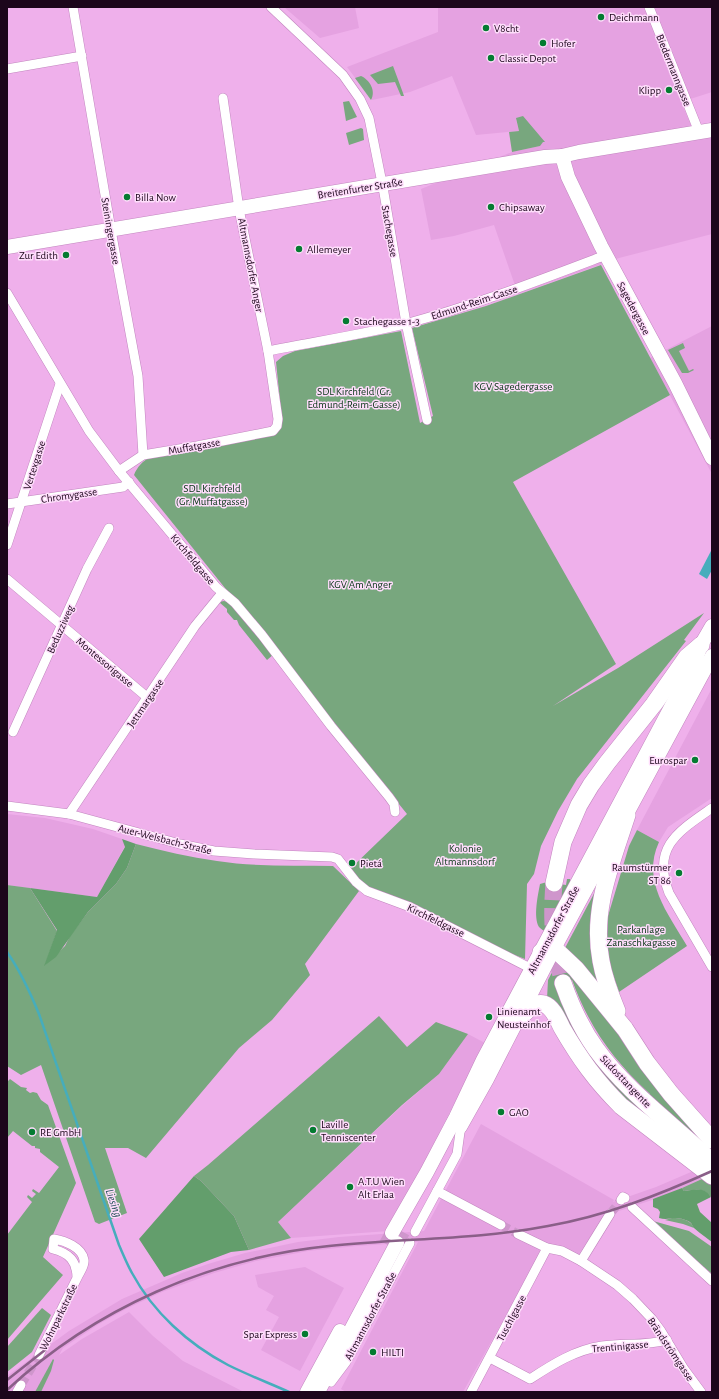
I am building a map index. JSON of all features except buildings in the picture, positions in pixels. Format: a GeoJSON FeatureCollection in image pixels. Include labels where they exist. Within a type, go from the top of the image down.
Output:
{"type":"FeatureCollection","features":[{"type":"Feature","properties":{"kind":"highway"},"geometry":{"type":"LineString","coordinates":[[554,883],[558,861],[566,836],[579,805],[591,785],[654,704],[687,657],[707,651]]}},
{"type":"Feature","properties":{"kind":"highway"},"geometry":{"type":"LineString","coordinates":[[625,1029],[604,974],[600,955],[598,925],[605,884],[627,815]]}},
{"type":"Feature","properties":{"kind":"highway"},"geometry":{"type":"LineString","coordinates":[[553,953],[587,981],[625,1029],[647,1063],[671,1094],[712,1140]]}},
{"type":"Feature","properties":{"kind":"highway","name":"Südosttangente"},"geometry":{"type":"LineString","coordinates":[[563,983],[573,1010],[583,1029],[608,1064],[629,1086],[712,1162]]}},
{"type":"Feature","properties":{"kind":"highway"},"geometry":{"type":"LineString","coordinates":[[517,1021],[536,1004],[549,1006],[577,1054],[597,1081],[635,1117],[712,1176]]}},
{"type":"Feature","properties":{"kind":"main road","name":"Breitenfurter Straße"},"geometry":{"type":"LineString","coordinates":[[7,247],[706,131]]}},
{"type":"Feature","properties":{"kind":"main road","name":"Sagedergasse"},"geometry":{"type":"LineString","coordinates":[[562,156],[568,178],[576,196],[675,383],[712,458]]}},
{"type":"Feature","properties":{"kind":"main road","name":"Altmannsdorfer Straße"},"geometry":{"type":"LineString","coordinates":[[319,1386],[627,815],[707,651],[712,626]]}},
{"type":"Feature","properties":{"kind":"main road","name":"Altmannsdorfer Straße"},"geometry":{"type":"LineString","coordinates":[[400,1238],[438,1152],[472,1082],[532,969],[553,953],[695,662],[707,651]]}},
{"type":"Feature","properties":{"kind":"street","name":"Steiningergasse"},"geometry":{"type":"LineString","coordinates":[[73,7],[111,230],[138,376],[143,455]]}},
{"type":"Feature","properties":{"kind":"street","name":"Stachegasse"},"geometry":{"type":"LineString","coordinates":[[271,7],[343,75],[360,99],[369,118],[406,323],[427,420]]}},
{"type":"Feature","properties":{"kind":"street","name":"Biedermanngasse"},"geometry":{"type":"LineString","coordinates":[[649,7],[706,131]]}},
{"type":"Feature","properties":{"kind":"street"},"geometry":{"type":"LineString","coordinates":[[7,69],[82,56]]}},
{"type":"Feature","properties":{"kind":"street","name":"Altmannsdorfer Anger"},"geometry":{"type":"LineString","coordinates":[[223,98],[239,209],[268,351],[278,419],[277,426],[273,430]]}},
{"type":"Feature","properties":{"kind":"street","name":"Edmund-Reim-Gasse"},"geometry":{"type":"LineString","coordinates":[[268,351],[406,323],[480,301],[542,280],[606,255]]}},
{"type":"Feature","properties":{"kind":"street","name":"Kirchfeldgasse"},"geometry":{"type":"LineString","coordinates":[[7,293],[89,431],[119,471],[222,593],[235,603],[262,636],[334,731],[389,797],[394,804],[395,812]]}},
{"type":"Feature","properties":{"kind":"street","name":"Vertexgasse"},"geometry":{"type":"LineString","coordinates":[[7,545],[60,384]]}},
{"type":"Feature","properties":{"kind":"street","name":"Muffatgasse"},"geometry":{"type":"LineString","coordinates":[[119,471],[143,455],[210,444],[273,430]]}},
{"type":"Feature","properties":{"kind":"street","name":"Chromygasse"},"geometry":{"type":"LineString","coordinates":[[7,504],[123,487],[129,482]]}},
{"type":"Feature","properties":{"kind":"street","name":"Beduzziweg"},"geometry":{"type":"LineString","coordinates":[[13,732],[87,569],[109,528]]}},
{"type":"Feature","properties":{"kind":"street","name":"Montessorigasse"},"geometry":{"type":"LineString","coordinates":[[7,579],[148,698]]}},
{"type":"Feature","properties":{"kind":"street","name":"Jettmargasse"},"geometry":{"type":"LineString","coordinates":[[69,814],[196,626],[222,593]]}},
{"type":"Feature","properties":{"kind":"street","name":"Auer-Welsbach-Straße"},"geometry":{"type":"LineString","coordinates":[[7,806],[69,814],[180,844],[214,851],[332,857],[338,859],[344,868]]}},
{"type":"Feature","properties":{"kind":"street"},"geometry":{"type":"LineString","coordinates":[[712,808],[683,828],[673,839],[667,849],[663,871],[669,893],[712,967]]}},
{"type":"Feature","properties":{"kind":"street","name":"Kirchfeldgasse"},"geometry":{"type":"LineString","coordinates":[[344,868],[356,882],[367,891],[410,907],[532,969]]}},
{"type":"Feature","properties":{"kind":"street","name":"Altmannsdorfer Straße"},"geometry":{"type":"LineString","coordinates":[[319,1386],[346,1362],[400,1238],[437,1191],[457,1154],[461,1125]]}},
{"type":"Feature","properties":{"kind":"street"},"geometry":{"type":"LineString","coordinates":[[437,1191],[500,1225]]}},
{"type":"Feature","properties":{"kind":"street"},"geometry":{"type":"LineString","coordinates":[[632,1207],[712,1281]]}},
{"type":"Feature","properties":{"kind":"street"},"geometry":{"type":"LineString","coordinates":[[581,1261],[610,1214]]}},
{"type":"Feature","properties":{"kind":"street","name":"Brändströmgasse"},"geometry":{"type":"LineString","coordinates":[[518,1234],[547,1248],[558,1250],[581,1261],[633,1299],[652,1319],[700,1391]]}},
{"type":"Feature","properties":{"kind":"street","name":"Tuschlgasse"},"geometry":{"type":"LineString","coordinates":[[474,1390],[547,1248]]}},
{"type":"Feature","properties":{"kind":"street","name":"Wohnparkstraße"},"geometry":{"type":"LineString","coordinates":[[39,1355],[77,1278]]}},
{"type":"Feature","properties":{"kind":"street","name":"Trentinigasse"},"geometry":{"type":"LineString","coordinates":[[490,1358],[530,1380],[560,1360],[574,1353],[604,1346],[654,1343],[666,1340]]}},
{"type":"Feature","properties":{"kind":"shaded area"},"geometry":{"type":"Polygon","coordinates":[[[284,7],[355,7],[359,28],[320,38],[284,7]]]}},
{"type":"Feature","properties":{"kind":"shaded area"},"geometry":{"type":"Polygon","coordinates":[[[438,7],[712,7],[712,92],[681,102],[693,130],[712,131],[712,234],[619,258],[518,294],[494,225],[454,236],[431,240],[421,189],[512,152],[540,146],[516,119],[519,131],[476,135],[452,76],[410,92],[372,100],[347,67],[438,32],[438,7]]]}},
{"type":"Feature","properties":{"kind":"shaded area"},"geometry":{"type":"Polygon","coordinates":[[[712,326],[712,474],[650,358],[712,326]]]}},
{"type":"Feature","properties":{"kind":"shaded area"},"geometry":{"type":"Polygon","coordinates":[[[712,549],[712,570],[707,579],[699,574],[712,549]]]}},
{"type":"Feature","properties":{"kind":"shaded area"},"geometry":{"type":"Polygon","coordinates":[[[712,688],[712,798],[668,827],[659,842],[637,830],[712,688]]]}},
{"type":"Feature","properties":{"kind":"shaded area"},"geometry":{"type":"Polygon","coordinates":[[[7,814],[45,818],[93,829],[122,839],[125,846],[97,897],[7,885],[7,814]]]}},
{"type":"Feature","properties":{"kind":"shaded area"},"geometry":{"type":"Polygon","coordinates":[[[122,839],[136,844],[127,868],[116,884],[88,912],[56,957],[44,966],[57,930],[30,888],[97,897],[125,847],[122,839]]]}},
{"type":"Feature","properties":{"kind":"shaded area"},"geometry":{"type":"Polygon","coordinates":[[[468,1034],[485,1043],[389,1231],[291,1238],[278,1222],[402,1106],[439,1074],[468,1034]]]}},
{"type":"Feature","properties":{"kind":"shaded area"},"geometry":{"type":"Polygon","coordinates":[[[481,1124],[614,1200],[613,1202],[656,1187],[712,1163],[712,1174],[658,1198],[604,1216],[577,1257],[546,1244],[463,1392],[346,1392],[341,1389],[418,1242],[308,1251],[256,1261],[214,1273],[162,1292],[126,1309],[99,1324],[63,1348],[59,1355],[82,1339],[129,1312],[153,1336],[183,1361],[244,1392],[7,1392],[7,1376],[69,1331],[122,1299],[182,1273],[245,1253],[298,1242],[339,1237],[424,1231],[481,1124]]]}},
{"type":"Feature","properties":{"kind":"shaded area"},"geometry":{"type":"Polygon","coordinates":[[[194,1176],[201,1181],[234,1216],[249,1250],[231,1252],[164,1277],[139,1239],[194,1176]]]}},
{"type":"Feature","properties":{"kind":"shaded area"},"geometry":{"type":"Polygon","coordinates":[[[682,1188],[684,1191],[702,1190],[711,1197],[697,1204],[700,1212],[712,1223],[712,1242],[695,1229],[688,1221],[679,1218],[659,1218],[660,1212],[658,1209],[653,1207],[653,1199],[682,1188]]]}},
{"type":"Feature","properties":{"kind":"shaded area"},"geometry":{"type":"Polygon","coordinates":[[[305,1267],[344,1288],[300,1371],[261,1350],[279,1317],[266,1310],[274,1296],[258,1287],[255,1275],[305,1267]]]}},
{"type":"Feature","properties":{"kind":"green space"},"geometry":{"type":"Polygon","coordinates":[[[393,66],[404,96],[401,96],[395,82],[378,84],[370,75],[393,66]]]}},
{"type":"Feature","properties":{"kind":"green space"},"geometry":{"type":"Polygon","coordinates":[[[361,76],[367,80],[371,86],[373,93],[371,100],[355,78],[361,76]]]}},
{"type":"Feature","properties":{"kind":"green space"},"geometry":{"type":"Polygon","coordinates":[[[349,101],[357,117],[346,121],[343,102],[349,101]]]}},
{"type":"Feature","properties":{"kind":"green space"},"geometry":{"type":"Polygon","coordinates":[[[523,116],[545,142],[543,142],[540,146],[512,152],[509,132],[519,131],[516,118],[523,116]]]}},
{"type":"Feature","properties":{"kind":"green space"},"geometry":{"type":"Polygon","coordinates":[[[361,128],[363,129],[364,140],[349,145],[346,133],[361,128]]]}},
{"type":"Feature","properties":{"kind":"green space"},"geometry":{"type":"Polygon","coordinates":[[[601,265],[670,395],[513,482],[616,664],[553,706],[618,668],[704,613],[684,640],[686,641],[577,779],[558,811],[541,846],[534,874],[527,884],[525,959],[496,948],[368,889],[350,869],[407,814],[134,475],[140,464],[150,457],[274,433],[282,421],[276,362],[283,356],[295,351],[401,331],[420,423],[433,416],[412,328],[486,306],[601,265]]]}},
{"type":"Feature","properties":{"kind":"green space"},"geometry":{"type":"Polygon","coordinates":[[[683,343],[685,348],[679,351],[689,371],[694,370],[688,373],[682,373],[668,350],[683,343]]]}},
{"type":"Feature","properties":{"kind":"green space"},"geometry":{"type":"Polygon","coordinates":[[[224,601],[232,603],[274,654],[267,660],[239,625],[237,620],[234,620],[227,612],[227,609],[219,602],[224,601]]]}},
{"type":"Feature","properties":{"kind":"green space","name":"Parkanlage Zanaschkagasse"},"geometry":{"type":"Polygon","coordinates":[[[637,830],[659,842],[654,856],[653,870],[655,883],[665,909],[687,946],[619,992],[610,966],[607,941],[608,916],[629,846],[637,830]]]}},
{"type":"Feature","properties":{"kind":"green space"},"geometry":{"type":"Polygon","coordinates":[[[136,844],[187,856],[231,863],[333,866],[359,891],[305,964],[310,975],[272,1020],[239,1048],[146,1158],[128,1148],[105,1148],[127,1213],[99,1224],[95,1222],[41,1065],[21,1075],[7,1066],[7,885],[30,888],[57,931],[45,965],[65,946],[70,936],[88,912],[116,884],[127,868],[136,844]]]}},
{"type":"Feature","properties":{"kind":"green space"},"geometry":{"type":"Polygon","coordinates":[[[567,879],[570,879],[572,886],[546,932],[539,927],[536,918],[536,906],[540,884],[547,882],[566,885],[567,879]]]}},
{"type":"Feature","properties":{"kind":"green space"},"geometry":{"type":"Polygon","coordinates":[[[597,888],[597,984],[565,948],[597,888]]]}},
{"type":"Feature","properties":{"kind":"green space"},"geometry":{"type":"Polygon","coordinates":[[[559,959],[606,1015],[633,1057],[675,1109],[712,1150],[712,1155],[648,1097],[650,1094],[636,1081],[613,1055],[586,1013],[572,980],[557,985],[565,1007],[695,1153],[614,1093],[547,999],[548,980],[559,959]]]}},
{"type":"Feature","properties":{"kind":"green space","name":"Laville Tenniscenter"},"geometry":{"type":"Polygon","coordinates":[[[379,1016],[407,1047],[436,1022],[468,1034],[439,1074],[402,1105],[278,1222],[291,1238],[249,1250],[234,1216],[201,1181],[194,1176],[379,1016]]]}},
{"type":"Feature","properties":{"kind":"green space"},"geometry":{"type":"Polygon","coordinates":[[[10,1079],[21,1087],[27,1088],[26,1090],[30,1093],[37,1093],[41,1100],[48,1105],[76,1183],[43,1257],[63,1275],[7,1340],[7,1235],[32,1202],[27,1197],[28,1195],[32,1198],[36,1194],[32,1191],[33,1189],[39,1193],[59,1167],[40,1152],[40,1149],[32,1146],[13,1131],[7,1138],[7,1082],[10,1079]]]}},
{"type":"Feature","properties":{"kind":"green space"},"geometry":{"type":"Polygon","coordinates":[[[702,1179],[712,1185],[712,1197],[702,1190],[684,1191],[682,1188],[702,1179]]]}},
{"type":"Feature","properties":{"kind":"green space"},"geometry":{"type":"Polygon","coordinates":[[[672,1218],[685,1220],[691,1223],[694,1228],[665,1220],[672,1218]]]}},
{"type":"Feature","properties":{"kind":"green space"},"geometry":{"type":"Polygon","coordinates":[[[653,1221],[689,1231],[712,1247],[712,1274],[702,1267],[653,1221]]]}},
{"type":"Feature","properties":{"kind":"green space"},"geometry":{"type":"Polygon","coordinates":[[[42,1308],[51,1315],[32,1352],[7,1372],[7,1347],[42,1308]]]}},
{"type":"Feature","properties":{"kind":"green space"},"geometry":{"type":"Polygon","coordinates":[[[53,1359],[51,1371],[41,1392],[35,1392],[53,1359]]]}},
{"type":"Feature","properties":{"kind":"waterway","name":"Liesing"},"geometry":{"type":"LineString","coordinates":[[7,952],[25,982],[39,1014],[119,1245],[130,1270],[150,1301],[161,1314],[199,1347],[228,1365],[289,1392]]}},
{"type":"Feature","properties":{"kind":"tunnel"},"geometry":{"type":"LineString","coordinates":[[554,883],[554,934],[557,957],[563,983]]}},
{"type":"Feature","properties":{"kind":"tunnel"},"geometry":{"type":"LineString","coordinates":[[610,1214],[621,1200]]}},
{"type":"Feature","properties":{"kind":"tunnel"},"geometry":{"type":"LineString","coordinates":[[501,1225],[518,1234]]}},
{"type":"Feature","properties":{"kind":"tunnel"},"geometry":{"type":"LineString","coordinates":[[397,1243],[403,1232]]}},
{"type":"Feature","properties":{"kind":"tunnel"},"geometry":{"type":"LineString","coordinates":[[386,1244],[392,1233]]}},
{"type":"Feature","properties":{"kind":"tunnel"},"geometry":{"type":"LineString","coordinates":[[21,1385],[39,1355]]}},
{"type":"Feature","properties":{"kind":"railway"},"geometry":{"type":"LineString","coordinates":[[7,1390],[41,1361],[78,1335],[116,1312],[156,1292],[198,1275],[241,1262],[285,1252],[356,1243],[494,1234],[521,1231],[569,1222],[632,1204],[712,1171]]}},
{"type":"Feature","properties":{"kind":"railway"},"geometry":{"type":"LineString","coordinates":[[7,1380],[45,1350]]}},
{"type":"Feature","properties":{"kind":"place","name":"Deichmann"},"geometry":{"type":"Point","coordinates":[601,17]}},
{"type":"Feature","properties":{"kind":"place","name":"V8cht"},"geometry":{"type":"Point","coordinates":[486,28]}},
{"type":"Feature","properties":{"kind":"place","name":"Hofer"},"geometry":{"type":"Point","coordinates":[543,43]}},
{"type":"Feature","properties":{"kind":"place","name":"Classic Depot"},"geometry":{"type":"Point","coordinates":[491,58]}},
{"type":"Feature","properties":{"kind":"place","name":"Klipp"},"geometry":{"type":"Point","coordinates":[669,90]}},
{"type":"Feature","properties":{"kind":"place","name":"Billa Now"},"geometry":{"type":"Point","coordinates":[127,197]}},
{"type":"Feature","properties":{"kind":"place","name":"Chipsaway"},"geometry":{"type":"Point","coordinates":[491,207]}},
{"type":"Feature","properties":{"kind":"place","name":"Allemeyer"},"geometry":{"type":"Point","coordinates":[299,249]}},
{"type":"Feature","properties":{"kind":"place","name":"Zur Edith"},"geometry":{"type":"Point","coordinates":[66,255]}},
{"type":"Feature","properties":{"kind":"place","name":"Stachegasse 1-3"},"geometry":{"type":"Point","coordinates":[346,321]}},
{"type":"Feature","properties":{"kind":"place","name":"Eurospar"},"geometry":{"type":"Point","coordinates":[695,760]}},
{"type":"Feature","properties":{"kind":"place","name":"Pietá"},"geometry":{"type":"Point","coordinates":[352,863]}},
{"type":"Feature","properties":{"kind":"place","name":"Raumstürmer ST 86"},"geometry":{"type":"Point","coordinates":[679,873]}},
{"type":"Feature","properties":{"kind":"place","name":"Linienamt Neusteinhof"},"geometry":{"type":"Point","coordinates":[489,1017]}},
{"type":"Feature","properties":{"kind":"place","name":"GAO"},"geometry":{"type":"Point","coordinates":[501,1112]}},
{"type":"Feature","properties":{"kind":"place","name":"Laville Tenniscenter"},"geometry":{"type":"Point","coordinates":[313,1130]}},
{"type":"Feature","properties":{"kind":"place","name":"RE GmbH"},"geometry":{"type":"Point","coordinates":[32,1132]}},
{"type":"Feature","properties":{"kind":"place","name":"A.T.U Wien Alt Erlaa"},"geometry":{"type":"Point","coordinates":[350,1187]}},
{"type":"Feature","properties":{"kind":"place","name":"Spar Express"},"geometry":{"type":"Point","coordinates":[305,1334]}},
{"type":"Feature","properties":{"kind":"place","name":"HILTI"},"geometry":{"type":"Point","coordinates":[373,1352]}},
{"type":"Feature","properties":{"kind":"park label","name":"KGV Sagedergasse"},"geometry":{"type":"Point","coordinates":[513,386]}},
{"type":"Feature","properties":{"kind":"park label","name":"SDL Kirchfeld (Gr. Edmund-Reim-Gasse)"},"geometry":{"type":"Point","coordinates":[354,397]}},
{"type":"Feature","properties":{"kind":"park label","name":"SDL Kirchfeld (Gr. Muffatgasse)"},"geometry":{"type":"Point","coordinates":[212,494]}},
{"type":"Feature","properties":{"kind":"park label","name":"KGV Am Anger"},"geometry":{"type":"Point","coordinates":[360,584]}},
{"type":"Feature","properties":{"kind":"park label","name":"Kolonie Altmannsdorf"},"geometry":{"type":"Point","coordinates":[465,854]}}]}
